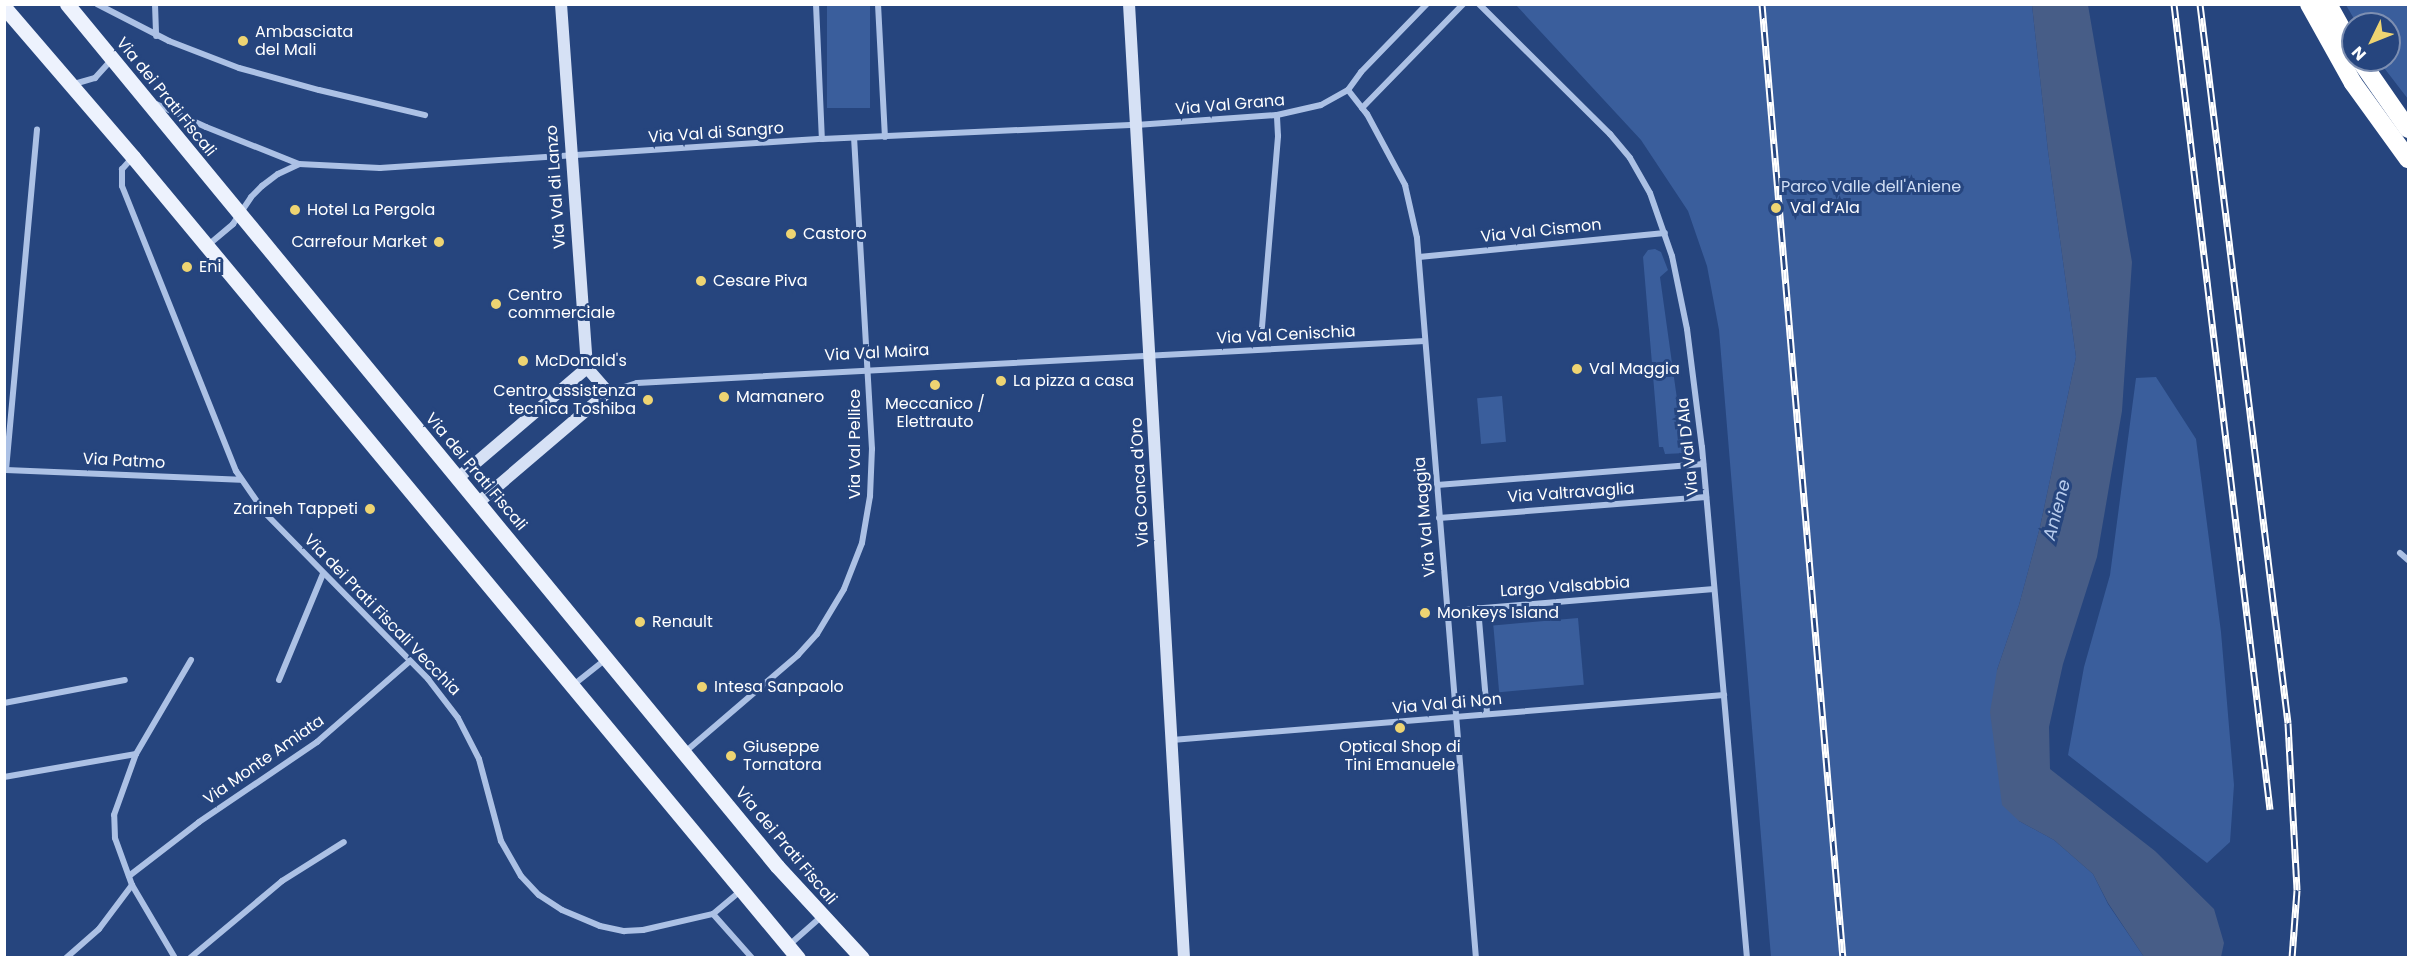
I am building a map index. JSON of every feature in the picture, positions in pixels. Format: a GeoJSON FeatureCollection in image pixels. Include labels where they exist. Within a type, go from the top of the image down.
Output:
{"type":"FeatureCollection","features":[{"type":"Feature","properties":{"kind":"highway"},"geometry":{"type":"LineString","coordinates":[[2309,4],[2353,83],[2409,159]]}},
{"type":"Feature","properties":{"kind":"highway"},"geometry":{"type":"LineString","coordinates":[[2328,4],[2341,27]]}},
{"type":"Feature","properties":{"kind":"highway"},"geometry":{"type":"LineString","coordinates":[[2369,72],[2409,129]]}},
{"type":"Feature","properties":{"kind":"main road","name":"Via dei Prati Fiscali"},"geometry":{"type":"LineString","coordinates":[[67,4],[238,215],[685,752],[777,866],[862,957]]}},
{"type":"Feature","properties":{"kind":"main road"},"geometry":{"type":"LineString","coordinates":[[4,7],[133,157],[798,957]]}},
{"type":"Feature","properties":{"kind":"street"},"geometry":{"type":"LineString","coordinates":[[97,4],[156,36],[239,68],[425,115]]}},
{"type":"Feature","properties":{"kind":"street"},"geometry":{"type":"LineString","coordinates":[[155,4],[156,36]]}},
{"type":"Feature","properties":{"kind":"street","name":"Via Val di Lanzo"},"geometry":{"type":"LineString","coordinates":[[561,4],[570,157],[587,368]]}},
{"type":"Feature","properties":{"kind":"street"},"geometry":{"type":"LineString","coordinates":[[816,4],[822,139]]}},
{"type":"Feature","properties":{"kind":"street"},"geometry":{"type":"LineString","coordinates":[[878,4],[885,137]]}},
{"type":"Feature","properties":{"kind":"street","name":"Via Conca d'Oro"},"geometry":{"type":"LineString","coordinates":[[1129,4],[1184,957]]}},
{"type":"Feature","properties":{"kind":"street","name":"Via Val Grana"},"geometry":{"type":"LineString","coordinates":[[1136,125],[1278,115],[1321,105],[1348,90],[1361,72],[1427,4]]}},
{"type":"Feature","properties":{"kind":"street"},"geometry":{"type":"LineString","coordinates":[[1362,108],[1463,4]]}},
{"type":"Feature","properties":{"kind":"street","name":"Via Val D'Ala"},"geometry":{"type":"LineString","coordinates":[[1479,4],[1617,142],[1644,182],[1665,232],[1685,314],[1703,464],[1747,957]]}},
{"type":"Feature","properties":{"kind":"street"},"geometry":{"type":"LineString","coordinates":[[70,84],[83,83],[95,78],[112,58]]}},
{"type":"Feature","properties":{"kind":"street","name":"Via Val Maggia"},"geometry":{"type":"LineString","coordinates":[[1348,90],[1362,108],[1406,185],[1419,257],[1476,957]]}},
{"type":"Feature","properties":{"kind":"street"},"geometry":{"type":"LineString","coordinates":[[144,99],[206,127],[299,164]]}},
{"type":"Feature","properties":{"kind":"street"},"geometry":{"type":"LineString","coordinates":[[1262,327],[1278,115]]}},
{"type":"Feature","properties":{"kind":"street","name":"Via Val di Sangro"},"geometry":{"type":"LineString","coordinates":[[299,164],[380,168],[822,139],[1136,125]]}},
{"type":"Feature","properties":{"kind":"street"},"geometry":{"type":"LineString","coordinates":[[5,471],[37,129]]}},
{"type":"Feature","properties":{"kind":"street","name":"Via Val Pellice"},"geometry":{"type":"LineString","coordinates":[[685,752],[803,650],[823,626],[844,589],[862,543],[870,496],[872,449],[854,138]]}},
{"type":"Feature","properties":{"kind":"street","name":"Via dei Prati Fiscali Vecchia"},"geometry":{"type":"LineString","coordinates":[[133,157],[122,169],[124,190],[240,480],[265,513],[445,699],[468,734],[481,767],[501,841],[518,872],[536,892],[570,914],[619,931],[639,931],[713,914],[741,891]]}},
{"type":"Feature","properties":{"kind":"street"},"geometry":{"type":"LineString","coordinates":[[206,246],[233,224],[261,186],[278,174],[299,164]]}},
{"type":"Feature","properties":{"kind":"street","name":"Via Val Cismon"},"geometry":{"type":"LineString","coordinates":[[1419,257],[1665,232]]}},
{"type":"Feature","properties":{"kind":"street","name":"Via Val Cenischia"},"geometry":{"type":"LineString","coordinates":[[1149,354],[1425,341]]}},
{"type":"Feature","properties":{"kind":"street","name":"Via Val Maira"},"geometry":{"type":"LineString","coordinates":[[478,502],[608,392],[637,383],[1149,354]]}},
{"type":"Feature","properties":{"kind":"street"},"geometry":{"type":"LineString","coordinates":[[458,478],[587,368],[608,392]]}},
{"type":"Feature","properties":{"kind":"street","name":"Via Valtravaglia"},"geometry":{"type":"LineString","coordinates":[[1437,485],[1703,464]]}},
{"type":"Feature","properties":{"kind":"street","name":"Via Patmo"},"geometry":{"type":"LineString","coordinates":[[5,471],[240,480]]}},
{"type":"Feature","properties":{"kind":"street","name":"Via Valtravaglia"},"geometry":{"type":"LineString","coordinates":[[1439,518],[1706,497]]}},
{"type":"Feature","properties":{"kind":"street"},"geometry":{"type":"LineString","coordinates":[[2400,553],[2409,560]]}},
{"type":"Feature","properties":{"kind":"street"},"geometry":{"type":"LineString","coordinates":[[279,680],[324,574]]}},
{"type":"Feature","properties":{"kind":"street","name":"Largo Valsabbia"},"geometry":{"type":"LineString","coordinates":[[1447,611],[1714,589]]}},
{"type":"Feature","properties":{"kind":"street"},"geometry":{"type":"LineString","coordinates":[[1478,608],[1487,714]]}},
{"type":"Feature","properties":{"kind":"street"},"geometry":{"type":"LineString","coordinates":[[572,687],[607,658]]}},
{"type":"Feature","properties":{"kind":"street"},"geometry":{"type":"LineString","coordinates":[[174,957],[132,885],[115,838],[113,822],[136,754],[191,660]]}},
{"type":"Feature","properties":{"kind":"street","name":"Via Monte Amiata"},"geometry":{"type":"LineString","coordinates":[[129,876],[191,828],[317,742],[410,661]]}},
{"type":"Feature","properties":{"kind":"street"},"geometry":{"type":"LineString","coordinates":[[4,703],[125,680]]}},
{"type":"Feature","properties":{"kind":"street","name":"Via Val di Non"},"geometry":{"type":"LineString","coordinates":[[1172,740],[1724,695]]}},
{"type":"Feature","properties":{"kind":"street"},"geometry":{"type":"LineString","coordinates":[[4,777],[136,754]]}},
{"type":"Feature","properties":{"kind":"street"},"geometry":{"type":"LineString","coordinates":[[190,957],[282,881],[344,842]]}},
{"type":"Feature","properties":{"kind":"street"},"geometry":{"type":"LineString","coordinates":[[66,957],[99,929],[132,885]]}},
{"type":"Feature","properties":{"kind":"street"},"geometry":{"type":"LineString","coordinates":[[713,914],[752,957]]}},
{"type":"Feature","properties":{"kind":"street"},"geometry":{"type":"LineString","coordinates":[[787,946],[822,916]]}},
{"type":"Feature","properties":{"kind":"green space"},"geometry":{"type":"Polygon","coordinates":[[[827,5],[870,5],[870,108],[827,108],[827,5]]]}},
{"type":"Feature","properties":{"kind":"green space","name":"Parco Valle dell'Aniene"},"geometry":{"type":"Polygon","coordinates":[[[1516,5],[2032,5],[2048,151],[2076,357],[2040,527],[2019,605],[1997,670],[2019,821],[2054,840],[2093,874],[2108,904],[2144,957],[1771,957],[1719,330],[1707,266],[1688,211],[1641,140],[1516,5]]]}},
{"type":"Feature","properties":{"kind":"green space"},"geometry":{"type":"Polygon","coordinates":[[[2346,5],[2408,5],[2408,99],[2387,72],[2401,72],[2401,12],[2350,12],[2346,5]]]}},
{"type":"Feature","properties":{"kind":"green space"},"geometry":{"type":"Polygon","coordinates":[[[1655,249],[1661,252],[1668,270],[1660,277],[1683,442],[1688,439],[1689,450],[1686,453],[1665,454],[1663,447],[1659,447],[1643,257],[1648,250],[1655,249]]]}},
{"type":"Feature","properties":{"kind":"green space"},"geometry":{"type":"Polygon","coordinates":[[[2156,377],[2196,439],[2221,632],[2234,785],[2230,842],[2207,863],[2068,755],[2084,667],[2110,575],[2136,378],[2156,377]]]}},
{"type":"Feature","properties":{"kind":"green space"},"geometry":{"type":"Polygon","coordinates":[[[1502,396],[1506,442],[1481,444],[1477,398],[1502,396]]]}},
{"type":"Feature","properties":{"kind":"green space"},"geometry":{"type":"Polygon","coordinates":[[[1578,618],[1584,685],[1499,692],[1493,625],[1578,618]]]}},
{"type":"Feature","properties":{"kind":"water","name":"Aniene"},"geometry":{"type":"Polygon","coordinates":[[[2032,5],[2088,5],[2132,262],[2122,411],[2097,557],[2063,664],[2049,727],[2050,769],[2155,851],[2214,909],[2224,943],[2221,957],[2144,957],[2108,903],[2093,874],[2054,840],[2019,821],[2002,805],[1990,712],[1997,670],[2019,605],[2040,527],[2076,357],[2048,151],[2032,5]]]}},
{"type":"Feature","properties":{"kind":"railway"},"geometry":{"type":"LineString","coordinates":[[1762,4],[1843,958]]}},
{"type":"Feature","properties":{"kind":"railway"},"geometry":{"type":"LineString","coordinates":[[2174,4],[2270,809]]}},
{"type":"Feature","properties":{"kind":"railway"},"geometry":{"type":"LineString","coordinates":[[2200,4],[2288,723],[2297,890],[2292,958]]}},
{"type":"Feature","properties":{"kind":"place","name":"Ambasciata del Mali"},"geometry":{"type":"Point","coordinates":[243,41]}},
{"type":"Feature","properties":{"kind":"place","name":"Val d’Ala"},"geometry":{"type":"Point","coordinates":[1776,208]}},
{"type":"Feature","properties":{"kind":"place","name":"Hotel La Pergola"},"geometry":{"type":"Point","coordinates":[295,210]}},
{"type":"Feature","properties":{"kind":"place","name":"Castoro"},"geometry":{"type":"Point","coordinates":[791,234]}},
{"type":"Feature","properties":{"kind":"place","name":"Carrefour Market"},"geometry":{"type":"Point","coordinates":[439,242]}},
{"type":"Feature","properties":{"kind":"place","name":"Eni"},"geometry":{"type":"Point","coordinates":[187,267]}},
{"type":"Feature","properties":{"kind":"place","name":"Cesare Piva"},"geometry":{"type":"Point","coordinates":[701,281]}},
{"type":"Feature","properties":{"kind":"place","name":"Centro commerciale"},"geometry":{"type":"Point","coordinates":[496,304]}},
{"type":"Feature","properties":{"kind":"place","name":"McDonald's"},"geometry":{"type":"Point","coordinates":[523,361]}},
{"type":"Feature","properties":{"kind":"place","name":"Val Maggia"},"geometry":{"type":"Point","coordinates":[1577,369]}},
{"type":"Feature","properties":{"kind":"place","name":"La pizza a casa"},"geometry":{"type":"Point","coordinates":[1001,381]}},
{"type":"Feature","properties":{"kind":"place","name":"Meccanico / Elettrauto"},"geometry":{"type":"Point","coordinates":[935,385]}},
{"type":"Feature","properties":{"kind":"place","name":"Mamanero"},"geometry":{"type":"Point","coordinates":[724,397]}},
{"type":"Feature","properties":{"kind":"place","name":"Centro assistenza tecnica Toshiba"},"geometry":{"type":"Point","coordinates":[648,400]}},
{"type":"Feature","properties":{"kind":"place","name":"Zarineh Tappeti"},"geometry":{"type":"Point","coordinates":[370,509]}},
{"type":"Feature","properties":{"kind":"place","name":"Monkeys Island"},"geometry":{"type":"Point","coordinates":[1425,613]}},
{"type":"Feature","properties":{"kind":"place","name":"Renault"},"geometry":{"type":"Point","coordinates":[640,622]}},
{"type":"Feature","properties":{"kind":"place","name":"Intesa Sanpaolo"},"geometry":{"type":"Point","coordinates":[702,687]}},
{"type":"Feature","properties":{"kind":"place","name":"Optical Shop di Tini Emanuele"},"geometry":{"type":"Point","coordinates":[1400,728]}},
{"type":"Feature","properties":{"kind":"place","name":"Giuseppe Tornatora"},"geometry":{"type":"Point","coordinates":[731,756]}}]}
